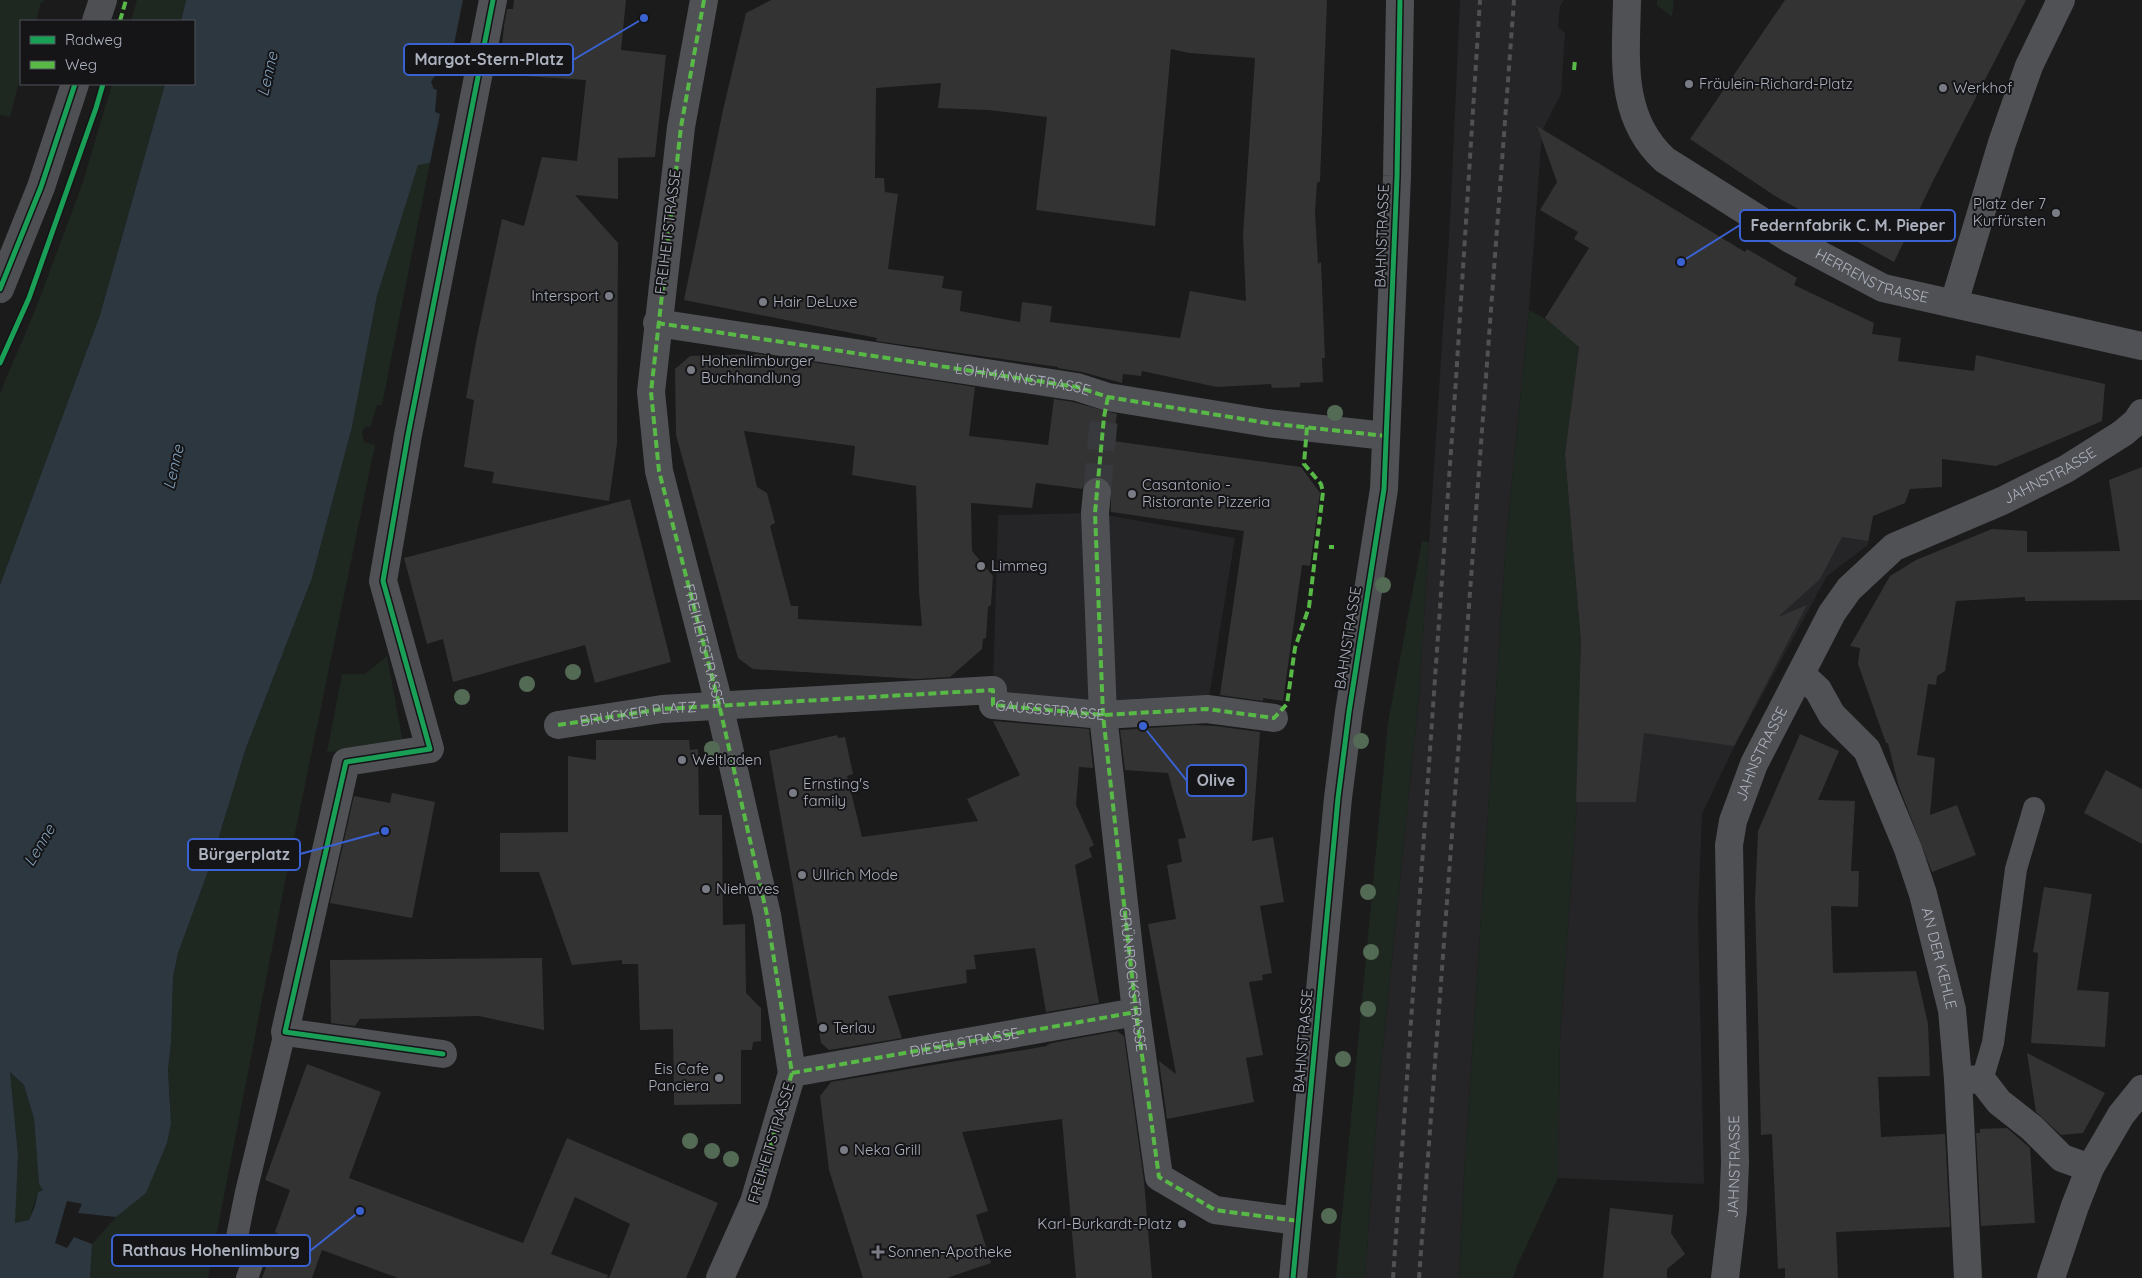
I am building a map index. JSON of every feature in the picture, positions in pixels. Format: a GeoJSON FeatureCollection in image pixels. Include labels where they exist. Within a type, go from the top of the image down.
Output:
{"type":"FeatureCollection","features":[{"type":"Feature","properties":{"kind":"street"},"geometry":{"type":"LineString","coordinates":[[96,20],[103,0]]}},
{"type":"Feature","properties":{"kind":"street"},"geometry":{"type":"LineString","coordinates":[[443,1054],[285,1032],[346,762],[430,750],[383,581],[408,435],[493,0]]}},
{"type":"Feature","properties":{"kind":"street","name":"FREIHEITSTRASSE"},"geometry":{"type":"LineString","coordinates":[[704,0],[681,127],[657,323],[651,392],[659,471],[720,704],[767,915],[792,1073],[754,1202],[720,1278]]}},
{"type":"Feature","properties":{"kind":"street","name":"BAHNSTRASSE"},"geometry":{"type":"LineString","coordinates":[[1293,1278],[1338,798],[1349,712],[1384,489],[1396,176],[1400,0]]}},
{"type":"Feature","properties":{"kind":"street","name":"HERRENSTRASSE"},"geometry":{"type":"LineString","coordinates":[[1627,0],[1626,73],[1636,122],[1653,148],[1665,160],[1718,196],[1790,239],[1883,288],[2142,346]]}},
{"type":"Feature","properties":{"kind":"street"},"geometry":{"type":"LineString","coordinates":[[1954,303],[2002,144],[2026,74],[2060,0]]}},
{"type":"Feature","properties":{"kind":"street"},"geometry":{"type":"LineString","coordinates":[[0,289],[41,187],[75,85]]}},
{"type":"Feature","properties":{"kind":"street","name":"LOHMANNSTRASSE"},"geometry":{"type":"LineString","coordinates":[[657,323],[1077,387],[1106,407],[1386,436]]}},
{"type":"Feature","properties":{"kind":"street","name":"JAHNSTRASSE"},"geometry":{"type":"LineString","coordinates":[[1725,1278],[1733,1211],[1735,1163],[1729,844],[1732,821],[1754,764],[1802,675],[1832,613],[1849,589],[1894,547],[2002,501],[2066,470],[2123,433],[2136,422],[2142,413]]}},
{"type":"Feature","properties":{"kind":"street","name":"GRÜNROCKSTRASSE"},"geometry":{"type":"LineString","coordinates":[[1097,492],[1095,513],[1103,715],[1136,1012],[1159,1177],[1215,1210],[1298,1221]]}},
{"type":"Feature","properties":{"kind":"street","name":"AN DER KEHLE"},"geometry":{"type":"LineString","coordinates":[[1802,675],[1818,690],[1832,715],[1867,750],[1908,849],[1923,894],[1970,1079],[1968,1278]]}},
{"type":"Feature","properties":{"kind":"street","name":"GAUSSSTRASSE"},"geometry":{"type":"LineString","coordinates":[[720,704],[993,690],[994,705],[1103,715],[1207,709],[1274,718]]}},
{"type":"Feature","properties":{"kind":"street","name":"BRUCKER PLATZ"},"geometry":{"type":"LineString","coordinates":[[558,725],[662,709],[720,704]]}},
{"type":"Feature","properties":{"kind":"street","name":"DIESELSTRASSE"},"geometry":{"type":"LineString","coordinates":[[792,1073],[1136,1012]]}},
{"type":"Feature","properties":{"kind":"street"},"geometry":{"type":"LineString","coordinates":[[1970,1079],[2032,1128],[2062,1158],[2090,1168]]}},
{"type":"Feature","properties":{"kind":"street"},"geometry":{"type":"LineString","coordinates":[[2051,1278],[2090,1168],[2122,1115],[2142,1089]]}},
{"type":"Feature","properties":{"kind":"lane"},"geometry":{"type":"LineString","coordinates":[[1970,1079],[1993,1043],[2016,869],[2034,808]]}},
{"type":"Feature","properties":{"kind":"lane"},"geometry":{"type":"LineString","coordinates":[[246,1278],[252,1264],[236,1242],[246,1192],[285,1032]]}},
{"type":"Feature","properties":{"kind":"shaded area"},"geometry":{"type":"Polygon","coordinates":[[[0,0],[45,0],[41,3],[36,20],[20,20],[20,79],[10,117],[0,115],[0,0]]]}},
{"type":"Feature","properties":{"kind":"shaded area"},"geometry":{"type":"Polygon","coordinates":[[[137,0],[186,0],[181,20],[131,20],[137,0]]]}},
{"type":"Feature","properties":{"kind":"shaded area"},"geometry":{"type":"Polygon","coordinates":[[[1460,0],[1564,0],[1560,6],[1558,27],[1565,33],[1561,94],[1542,131],[1529,310],[1506,541],[1464,1175],[1459,1278],[1365,1278],[1379,1087],[1419,696],[1450,222],[1460,0]]]}},
{"type":"Feature","properties":{"kind":"shaded area"},"geometry":{"type":"Polygon","coordinates":[[[1657,0],[1674,0],[1672,17],[1657,5],[1657,0]]]}},
{"type":"Feature","properties":{"kind":"shaded area"},"geometry":{"type":"Polygon","coordinates":[[[112,85],[165,85],[100,315],[0,585],[0,393],[36,308],[82,185],[112,85]]]}},
{"type":"Feature","properties":{"kind":"shaded area"},"geometry":{"type":"Polygon","coordinates":[[[430,163],[382,405],[377,405],[371,426],[365,427],[362,432],[364,442],[375,445],[285,882],[208,1278],[90,1278],[92,1244],[116,1217],[159,1160],[167,1143],[171,1124],[168,1070],[171,1043],[173,977],[178,953],[210,866],[246,748],[312,578],[352,427],[377,296],[418,164],[430,163]]]}},
{"type":"Feature","properties":{"kind":"shaded area"},"geometry":{"type":"Polygon","coordinates":[[[1529,310],[1580,338],[1565,454],[1581,642],[1577,802],[1560,1039],[1558,1178],[1513,1278],[1459,1278],[1464,1175],[1506,541],[1529,310]]]}},
{"type":"Feature","properties":{"kind":"shaded area"},"geometry":{"type":"Polygon","coordinates":[[[1583,317],[1892,410],[1868,545],[1827,576],[1733,749],[1702,814],[1698,915],[1704,1184],[1558,1178],[1560,1039],[1577,802],[1581,642],[1565,454],[1583,317]]]}},
{"type":"Feature","properties":{"kind":"shaded area"},"geometry":{"type":"Polygon","coordinates":[[[1095,513],[1235,538],[1207,709],[1103,715],[993,690],[998,515],[1095,513]]]}},
{"type":"Feature","properties":{"kind":"shaded area"},"geometry":{"type":"Polygon","coordinates":[[[1422,541],[1429,542],[1419,696],[1379,1087],[1365,1278],[1336,1278],[1388,722],[1422,541]]]}},
{"type":"Feature","properties":{"kind":"shaded area"},"geometry":{"type":"Polygon","coordinates":[[[387,656],[404,748],[327,752],[342,674],[365,674],[387,656]]]}},
{"type":"Feature","properties":{"kind":"shaded area"},"geometry":{"type":"Polygon","coordinates":[[[10,1072],[24,1085],[34,1119],[39,1184],[43,1190],[38,1192],[29,1220],[14,1223],[18,1155],[10,1072]]]}},
{"type":"Feature","properties":{"kind":"water","name":"Lenne"},"geometry":{"type":"Polygon","coordinates":[[[186,0],[463,0],[448,74],[436,74],[431,82],[434,89],[437,90],[435,112],[440,114],[430,163],[418,165],[377,296],[352,427],[312,578],[246,748],[210,866],[178,953],[173,977],[171,1043],[168,1070],[171,1124],[167,1143],[146,1193],[116,1217],[78,1213],[82,1204],[67,1201],[55,1243],[67,1248],[74,1237],[92,1244],[90,1278],[0,1278],[0,585],[100,315],[165,85],[195,85],[195,20],[181,20],[186,0]],[[10,1072],[18,1155],[15,1223],[29,1220],[38,1192],[43,1190],[39,1184],[34,1119],[24,1085],[10,1072]]]}},
{"type":"Feature","properties":{"kind":"building"},"geometry":{"type":"Polygon","coordinates":[[[514,0],[626,0],[621,50],[666,55],[655,157],[618,158],[618,199],[575,195],[618,243],[617,444],[609,501],[492,483],[494,472],[464,467],[474,400],[466,398],[502,219],[524,226],[542,157],[577,161],[586,80],[507,75],[507,67],[500,66],[507,9],[513,9],[514,0]]]}},
{"type":"Feature","properties":{"kind":"building"},"geometry":{"type":"Polygon","coordinates":[[[771,0],[1327,0],[1320,181],[1317,183],[1315,212],[1318,264],[1321,262],[1325,358],[1322,358],[1323,382],[1300,383],[1300,387],[1272,388],[1271,384],[1217,387],[1142,371],[1141,376],[1123,374],[1122,383],[1058,367],[876,341],[877,338],[684,300],[723,110],[746,13],[771,0]],[[1171,49],[1155,226],[1036,210],[1047,117],[989,110],[938,108],[941,83],[876,88],[875,178],[884,178],[885,192],[898,194],[888,269],[944,276],[942,288],[962,291],[960,311],[1020,322],[1022,302],[1052,306],[1050,322],[1180,338],[1190,291],[1246,301],[1243,235],[1255,58],[1189,53],[1171,49]]]}},
{"type":"Feature","properties":{"kind":"building"},"geometry":{"type":"Polygon","coordinates":[[[1785,0],[2026,0],[1934,179],[1894,262],[1775,196],[1690,139],[1785,0]]]}},
{"type":"Feature","properties":{"kind":"building"},"geometry":{"type":"Polygon","coordinates":[[[1537,126],[1745,252],[1747,249],[1797,278],[1794,285],[1874,323],[1872,334],[1901,338],[1898,361],[1974,371],[1976,355],[2105,384],[2102,421],[1996,466],[1942,459],[1942,487],[1910,489],[1905,503],[1873,516],[1868,541],[1842,537],[1820,579],[1778,617],[1807,605],[1734,746],[1644,733],[1636,802],[1576,802],[1581,642],[1565,454],[1579,347],[1545,318],[1589,248],[1574,239],[1578,232],[1540,210],[1557,182],[1537,126]]]}},
{"type":"Feature","properties":{"kind":"building"},"geometry":{"type":"Polygon","coordinates":[[[758,354],[975,387],[969,436],[1048,445],[1054,399],[1117,414],[1113,441],[1301,467],[1320,493],[1310,566],[1302,565],[1283,701],[1263,698],[1263,701],[1220,695],[1244,531],[1111,512],[1111,486],[1106,479],[1098,476],[1090,478],[1082,489],[1036,483],[1032,508],[971,503],[972,551],[993,576],[991,605],[988,607],[986,638],[983,639],[982,649],[950,677],[917,679],[753,669],[738,658],[676,435],[675,369],[690,356],[758,354]],[[744,431],[757,487],[767,493],[775,523],[770,526],[791,606],[798,606],[798,619],[922,626],[919,592],[916,486],[852,475],[855,446],[744,431]]]}},
{"type":"Feature","properties":{"kind":"building"},"geometry":{"type":"Polygon","coordinates":[[[2142,467],[2142,600],[2025,601],[2025,597],[1956,601],[1945,671],[1937,676],[1936,685],[1928,684],[1917,755],[1935,758],[1930,815],[1957,805],[1976,855],[1932,872],[1898,784],[1888,743],[1886,743],[1858,664],[1860,648],[1850,646],[1890,576],[1916,560],[1992,529],[2027,531],[2027,552],[2120,551],[2109,480],[2142,467]]]}},
{"type":"Feature","properties":{"kind":"building"},"geometry":{"type":"Polygon","coordinates":[[[630,499],[671,662],[595,683],[585,645],[453,682],[443,639],[427,644],[404,558],[630,499]]]}},
{"type":"Feature","properties":{"kind":"building"},"geometry":{"type":"Polygon","coordinates":[[[993,721],[1089,729],[1093,768],[1079,767],[1076,805],[1094,845],[1089,848],[1092,857],[1075,865],[1099,1003],[1046,1012],[1035,948],[974,955],[976,969],[966,970],[967,983],[888,996],[902,1038],[829,1050],[821,1043],[769,751],[837,735],[838,738],[845,737],[853,774],[847,776],[862,837],[978,821],[967,799],[1020,775],[993,721]]]}},
{"type":"Feature","properties":{"kind":"building"},"geometry":{"type":"Polygon","coordinates":[[[1193,725],[1260,732],[1252,841],[1273,837],[1284,902],[1260,906],[1272,973],[1262,975],[1263,980],[1249,982],[1263,1055],[1246,1058],[1254,1102],[1167,1119],[1159,1061],[1176,1074],[1148,924],[1176,919],[1167,865],[1182,862],[1178,839],[1186,838],[1168,773],[1125,770],[1120,730],[1193,725]]]}},
{"type":"Feature","properties":{"kind":"building"},"geometry":{"type":"Polygon","coordinates":[[[1800,734],[1839,751],[1818,800],[1855,801],[1851,871],[1859,871],[1858,907],[1831,906],[1833,973],[1916,971],[1928,1024],[1930,1076],[1878,1077],[1881,1137],[1945,1134],[1950,1227],[1836,1232],[1838,1278],[1785,1278],[1785,1268],[1778,1269],[1772,1134],[1761,1135],[1755,901],[1758,831],[1800,734]]]}},
{"type":"Feature","properties":{"kind":"building"},"geometry":{"type":"Polygon","coordinates":[[[596,740],[689,740],[690,750],[698,749],[699,815],[722,815],[723,925],[745,924],[746,993],[761,1008],[761,1041],[753,1042],[752,1050],[741,1050],[741,1104],[674,1105],[673,1029],[640,1030],[638,964],[622,964],[622,960],[572,965],[539,872],[500,872],[500,833],[568,832],[568,756],[596,760],[596,740]]]}},
{"type":"Feature","properties":{"kind":"building"},"geometry":{"type":"Polygon","coordinates":[[[2106,770],[2142,789],[2142,844],[2084,813],[2106,770]]]}},
{"type":"Feature","properties":{"kind":"building"},"geometry":{"type":"Polygon","coordinates":[[[392,793],[435,802],[412,918],[330,903],[354,796],[390,803],[392,793]]]}},
{"type":"Feature","properties":{"kind":"building"},"geometry":{"type":"Polygon","coordinates":[[[2044,887],[2092,894],[2077,990],[2109,992],[2105,1047],[2031,1043],[2038,953],[2033,952],[2044,887]]]}},
{"type":"Feature","properties":{"kind":"building"},"geometry":{"type":"Polygon","coordinates":[[[542,958],[544,1030],[479,1016],[360,1019],[355,1026],[331,1023],[330,960],[542,958]]]}},
{"type":"Feature","properties":{"kind":"building"},"geometry":{"type":"Polygon","coordinates":[[[1117,1031],[1124,1036],[1144,1181],[1152,1278],[1076,1278],[1062,1119],[962,1132],[988,1211],[976,1215],[991,1263],[947,1278],[863,1278],[829,1170],[820,1096],[831,1082],[1047,1046],[1052,1043],[1117,1031]]]}},
{"type":"Feature","properties":{"kind":"building"},"geometry":{"type":"Polygon","coordinates":[[[2027,1053],[2105,1093],[2083,1133],[2061,1135],[2036,1112],[2027,1053]]]}},
{"type":"Feature","properties":{"kind":"building"},"geometry":{"type":"Polygon","coordinates":[[[307,1064],[381,1092],[349,1178],[523,1243],[567,1138],[718,1203],[686,1278],[609,1278],[630,1224],[575,1197],[551,1254],[608,1275],[607,1278],[398,1278],[322,1250],[312,1278],[262,1278],[278,1234],[275,1232],[290,1190],[265,1180],[307,1064]]]}},
{"type":"Feature","properties":{"kind":"building"},"geometry":{"type":"Polygon","coordinates":[[[2007,1128],[2030,1148],[2035,1223],[1981,1226],[1976,1133],[1980,1133],[1980,1129],[2007,1128]]]}},
{"type":"Feature","properties":{"kind":"building"},"geometry":{"type":"Polygon","coordinates":[[[1610,1208],[1673,1215],[1671,1233],[1685,1254],[1667,1269],[1667,1278],[1603,1278],[1610,1208]]]}},
{"type":"Feature","properties":{"kind":"tunnel"},"geometry":{"type":"LineString","coordinates":[[1097,492],[1104,417]]}},
{"type":"Feature","properties":{"kind":"railway"},"geometry":{"type":"LineString","coordinates":[[1393,1278],[1456,379],[1480,0]]}},
{"type":"Feature","properties":{"kind":"railway"},"geometry":{"type":"LineString","coordinates":[[1419,1278],[1514,0]]}},
{"type":"Feature","properties":{"kind":"marked path"},"geometry":{"type":"LineString","coordinates":[[120,20],[126,0]]}},
{"type":"Feature","properties":{"kind":"marked path"},"geometry":{"type":"LineString","coordinates":[[704,0],[681,127],[651,392],[659,471],[719,704],[767,915],[792,1073],[754,1202]]}},
{"type":"Feature","properties":{"kind":"marked path"},"geometry":{"type":"LineString","coordinates":[[1574,70],[1575,60]]}},
{"type":"Feature","properties":{"kind":"marked path"},"geometry":{"type":"LineString","coordinates":[[657,323],[1077,387],[1108,397],[1267,423],[1386,436]]}},
{"type":"Feature","properties":{"kind":"marked path"},"geometry":{"type":"LineString","coordinates":[[1108,397],[1104,417],[1095,513],[1103,715],[1136,1012],[1159,1177],[1215,1210],[1298,1221]]}},
{"type":"Feature","properties":{"kind":"marked path"},"geometry":{"type":"LineString","coordinates":[[558,725],[662,709],[993,690],[993,705],[1103,715],[1207,709],[1274,718],[1287,704],[1295,648],[1309,607],[1323,492],[1321,484],[1304,464],[1307,427]]}},
{"type":"Feature","properties":{"kind":"marked path"},"geometry":{"type":"LineString","coordinates":[[1329,547],[1334,547]]}},
{"type":"Feature","properties":{"kind":"marked path"},"geometry":{"type":"LineString","coordinates":[[792,1073],[1136,1012]]}},
{"type":"Feature","properties":{"kind":"cycle path"},"geometry":{"type":"LineString","coordinates":[[443,1054],[285,1032],[346,762],[430,749],[383,581],[408,435],[493,0]]}},
{"type":"Feature","properties":{"kind":"cycle path"},"geometry":{"type":"LineString","coordinates":[[1293,1278],[1338,798],[1349,712],[1384,489],[1397,176],[1400,0]]}},
{"type":"Feature","properties":{"kind":"cycle path"},"geometry":{"type":"LineString","coordinates":[[0,289],[41,187],[75,85]]}},
{"type":"Feature","properties":{"kind":"cycle path"},"geometry":{"type":"LineString","coordinates":[[0,363],[29,298],[103,85]]}},
{"type":"Feature","properties":{"kind":"place","name":"Margot-Stern-Platz"},"geometry":{"type":"Point","coordinates":[644,18]}},
{"type":"Feature","properties":{"kind":"place","name":"Fräulein-Richard-Platz"},"geometry":{"type":"Point","coordinates":[1689,84]}},
{"type":"Feature","properties":{"kind":"place","name":"Werkhof"},"geometry":{"type":"Point","coordinates":[1943,88]}},
{"type":"Feature","properties":{"kind":"place","name":"Platz der 7 Kurfürsten"},"geometry":{"type":"Point","coordinates":[2056,213]}},
{"type":"Feature","properties":{"kind":"place","name":"Federnfabrik C. M. Pieper"},"geometry":{"type":"Point","coordinates":[1681,262]}},
{"type":"Feature","properties":{"kind":"place","name":"Intersport"},"geometry":{"type":"Point","coordinates":[609,296]}},
{"type":"Feature","properties":{"kind":"place","name":"Hair DeLuxe"},"geometry":{"type":"Point","coordinates":[763,302]}},
{"type":"Feature","properties":{"kind":"place","name":"Hohenlimburger Buchhandlung"},"geometry":{"type":"Point","coordinates":[691,370]}},
{"type":"Feature","properties":{"kind":"place","name":"Casantonio - Ristorante Pizzeria"},"geometry":{"type":"Point","coordinates":[1132,494]}},
{"type":"Feature","properties":{"kind":"place","name":"Limmeg"},"geometry":{"type":"Point","coordinates":[981,566]}},
{"type":"Feature","properties":{"kind":"place","name":"Olive"},"geometry":{"type":"Point","coordinates":[1143,726]}},
{"type":"Feature","properties":{"kind":"place","name":"Weltladen"},"geometry":{"type":"Point","coordinates":[682,760]}},
{"type":"Feature","properties":{"kind":"place","name":"Ernsting's family"},"geometry":{"type":"Point","coordinates":[793,793]}},
{"type":"Feature","properties":{"kind":"place","name":"Bürgerplatz"},"geometry":{"type":"Point","coordinates":[385,831]}},
{"type":"Feature","properties":{"kind":"place","name":"Ullrich Mode"},"geometry":{"type":"Point","coordinates":[802,875]}},
{"type":"Feature","properties":{"kind":"place","name":"Niehaves"},"geometry":{"type":"Point","coordinates":[706,889]}},
{"type":"Feature","properties":{"kind":"place","name":"Terlau"},"geometry":{"type":"Point","coordinates":[823,1028]}},
{"type":"Feature","properties":{"kind":"place","name":"Eis Cafe Panciera"},"geometry":{"type":"Point","coordinates":[719,1078]}},
{"type":"Feature","properties":{"kind":"place","name":"Neka Grill"},"geometry":{"type":"Point","coordinates":[844,1150]}},
{"type":"Feature","properties":{"kind":"place","name":"Rathaus Hohenlimburg"},"geometry":{"type":"Point","coordinates":[360,1211]}},
{"type":"Feature","properties":{"kind":"place","name":"Karl-Burkardt-Platz"},"geometry":{"type":"Point","coordinates":[1182,1224]}},
{"type":"Feature","properties":{"kind":"place","name":"Sonnen-Apotheke"},"geometry":{"type":"Point","coordinates":[878,1252]}}]}
